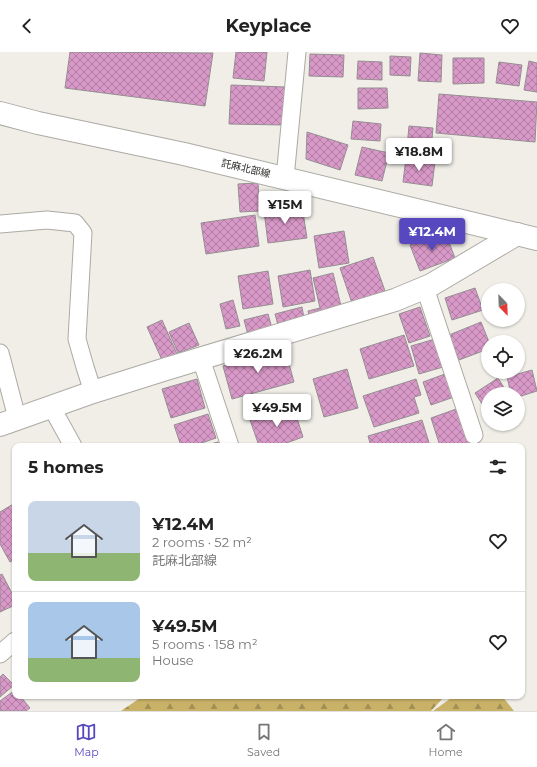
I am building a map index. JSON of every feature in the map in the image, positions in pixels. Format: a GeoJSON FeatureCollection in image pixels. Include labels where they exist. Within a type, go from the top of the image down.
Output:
{"type":"FeatureCollection","features":[{"type":"Feature","properties":{"kind":"street"},"geometry":{"type":"LineString","coordinates":[[285,178],[297,52]]}},
{"type":"Feature","properties":{"kind":"street","name":"託麻北部線"},"geometry":{"type":"LineString","coordinates":[[0,113],[38,123],[184,154],[527,236]]}},
{"type":"Feature","properties":{"kind":"street"},"geometry":{"type":"LineString","coordinates":[[0,224],[47,220],[75,223],[83,233],[77,339],[94,392]]}},
{"type":"Feature","properties":{"kind":"street"},"geometry":{"type":"LineString","coordinates":[[0,353],[9,422],[94,392],[201,358],[396,300],[425,288],[527,236]]}},
{"type":"Feature","properties":{"kind":"street"},"geometry":{"type":"LineString","coordinates":[[425,288],[474,435]]}},
{"type":"Feature","properties":{"kind":"street"},"geometry":{"type":"LineString","coordinates":[[201,358],[229,443]]}},
{"type":"Feature","properties":{"kind":"street"},"geometry":{"type":"LineString","coordinates":[[52,408],[71,443]]}},
{"type":"Feature","properties":{"kind":"street"},"geometry":{"type":"LineString","coordinates":[[0,654],[12,644]]}},
{"type":"Feature","properties":{"kind":"green space"},"geometry":{"type":"Polygon","coordinates":[[[139,699],[442,699],[431,711],[121,711],[139,699]]]}},
{"type":"Feature","properties":{"kind":"green space"},"geometry":{"type":"Polygon","coordinates":[[[450,699],[504,699],[514,711],[433,711],[450,699]]]}},
{"type":"Feature","properties":{"kind":"building"},"geometry":{"type":"Polygon","coordinates":[[[70,52],[213,53],[205,106],[65,88],[70,52]]]}},
{"type":"Feature","properties":{"kind":"building"},"geometry":{"type":"Polygon","coordinates":[[[236,52],[267,52],[264,81],[233,78],[236,52]]]}},
{"type":"Feature","properties":{"kind":"building"},"geometry":{"type":"Polygon","coordinates":[[[420,53],[442,55],[441,82],[418,81],[420,53]]]}},
{"type":"Feature","properties":{"kind":"building"},"geometry":{"type":"Polygon","coordinates":[[[310,54],[344,55],[343,77],[309,76],[310,54]]]}},
{"type":"Feature","properties":{"kind":"building"},"geometry":{"type":"Polygon","coordinates":[[[390,56],[411,57],[410,76],[390,75],[390,56]]]}},
{"type":"Feature","properties":{"kind":"building"},"geometry":{"type":"Polygon","coordinates":[[[453,58],[484,58],[484,83],[453,84],[453,58]]]}},
{"type":"Feature","properties":{"kind":"building"},"geometry":{"type":"Polygon","coordinates":[[[358,61],[382,62],[382,80],[357,79],[358,61]]]}},
{"type":"Feature","properties":{"kind":"building"},"geometry":{"type":"Polygon","coordinates":[[[529,61],[537,63],[537,92],[524,90],[529,61]]]}},
{"type":"Feature","properties":{"kind":"building"},"geometry":{"type":"Polygon","coordinates":[[[499,62],[522,65],[519,86],[496,83],[499,62]]]}},
{"type":"Feature","properties":{"kind":"building"},"geometry":{"type":"Polygon","coordinates":[[[231,85],[285,87],[283,125],[229,124],[231,85]]]}},
{"type":"Feature","properties":{"kind":"building"},"geometry":{"type":"Polygon","coordinates":[[[358,88],[387,88],[388,108],[358,109],[358,88]]]}},
{"type":"Feature","properties":{"kind":"building"},"geometry":{"type":"Polygon","coordinates":[[[439,94],[537,102],[535,142],[436,133],[439,94]]]}},
{"type":"Feature","properties":{"kind":"building"},"geometry":{"type":"Polygon","coordinates":[[[353,121],[381,124],[380,141],[351,139],[353,121]]]}},
{"type":"Feature","properties":{"kind":"building"},"geometry":{"type":"Polygon","coordinates":[[[409,126],[433,128],[431,149],[407,147],[409,126]]]}},
{"type":"Feature","properties":{"kind":"building"},"geometry":{"type":"Polygon","coordinates":[[[307,132],[348,145],[340,170],[306,159],[307,132]]]}},
{"type":"Feature","properties":{"kind":"building"},"geometry":{"type":"Polygon","coordinates":[[[362,147],[389,153],[382,181],[355,175],[362,147]]]}},
{"type":"Feature","properties":{"kind":"building"},"geometry":{"type":"Polygon","coordinates":[[[406,158],[435,162],[432,186],[403,182],[406,158]]]}},
{"type":"Feature","properties":{"kind":"building"},"geometry":{"type":"Polygon","coordinates":[[[258,183],[260,211],[240,212],[238,184],[258,183]]]}},
{"type":"Feature","properties":{"kind":"building"},"geometry":{"type":"Polygon","coordinates":[[[302,206],[307,238],[268,243],[264,211],[302,206]]]}},
{"type":"Feature","properties":{"kind":"building"},"geometry":{"type":"Polygon","coordinates":[[[255,215],[259,246],[206,254],[201,223],[255,215]]]}},
{"type":"Feature","properties":{"kind":"building"},"geometry":{"type":"Polygon","coordinates":[[[344,231],[349,263],[319,268],[314,236],[344,231]]]}},
{"type":"Feature","properties":{"kind":"building"},"geometry":{"type":"Polygon","coordinates":[[[445,232],[455,258],[420,271],[410,245],[445,232]]]}},
{"type":"Feature","properties":{"kind":"building"},"geometry":{"type":"Polygon","coordinates":[[[373,257],[385,291],[352,303],[340,268],[373,257]]]}},
{"type":"Feature","properties":{"kind":"building"},"geometry":{"type":"Polygon","coordinates":[[[310,270],[315,301],[283,307],[278,276],[310,270]]]}},
{"type":"Feature","properties":{"kind":"building"},"geometry":{"type":"Polygon","coordinates":[[[268,271],[273,304],[243,309],[238,276],[268,271]]]}},
{"type":"Feature","properties":{"kind":"building"},"geometry":{"type":"Polygon","coordinates":[[[333,273],[342,310],[310,319],[308,311],[320,308],[313,278],[333,273]]]}},
{"type":"Feature","properties":{"kind":"building"},"geometry":{"type":"Polygon","coordinates":[[[475,288],[481,304],[481,311],[452,320],[445,298],[475,288]]]}},
{"type":"Feature","properties":{"kind":"building"},"geometry":{"type":"Polygon","coordinates":[[[233,300],[240,326],[226,329],[220,304],[233,300]]]}},
{"type":"Feature","properties":{"kind":"building"},"geometry":{"type":"Polygon","coordinates":[[[302,307],[304,318],[278,325],[275,314],[302,307]]]}},
{"type":"Feature","properties":{"kind":"building"},"geometry":{"type":"Polygon","coordinates":[[[420,307],[430,336],[409,343],[399,314],[420,307]]]}},
{"type":"Feature","properties":{"kind":"building"},"geometry":{"type":"Polygon","coordinates":[[[268,314],[272,328],[248,335],[244,320],[268,314]]]}},
{"type":"Feature","properties":{"kind":"building"},"geometry":{"type":"Polygon","coordinates":[[[162,320],[177,354],[162,360],[147,327],[162,320]]]}},
{"type":"Feature","properties":{"kind":"building"},"geometry":{"type":"Polygon","coordinates":[[[481,322],[481,327],[483,327],[486,335],[481,335],[481,352],[459,360],[449,335],[481,322]]]}},
{"type":"Feature","properties":{"kind":"building"},"geometry":{"type":"Polygon","coordinates":[[[189,323],[199,345],[178,353],[169,332],[189,323]]]}},
{"type":"Feature","properties":{"kind":"building"},"geometry":{"type":"Polygon","coordinates":[[[404,335],[414,366],[369,379],[360,349],[404,335]]]}},
{"type":"Feature","properties":{"kind":"building"},"geometry":{"type":"Polygon","coordinates":[[[435,339],[443,367],[419,374],[411,346],[435,339]]]}},
{"type":"Feature","properties":{"kind":"building"},"geometry":{"type":"Polygon","coordinates":[[[285,349],[294,382],[232,399],[223,366],[285,349]]]}},
{"type":"Feature","properties":{"kind":"building"},"geometry":{"type":"Polygon","coordinates":[[[347,369],[358,408],[324,417],[313,379],[347,369]]]}},
{"type":"Feature","properties":{"kind":"building"},"geometry":{"type":"Polygon","coordinates":[[[532,370],[537,391],[525,395],[525,387],[509,387],[507,379],[525,379],[525,372],[532,370]]]}},
{"type":"Feature","properties":{"kind":"building"},"geometry":{"type":"Polygon","coordinates":[[[445,374],[454,397],[431,405],[423,382],[445,374]]]}},
{"type":"Feature","properties":{"kind":"building"},"geometry":{"type":"Polygon","coordinates":[[[197,379],[205,408],[171,418],[162,389],[197,379]]]}},
{"type":"Feature","properties":{"kind":"building"},"geometry":{"type":"Polygon","coordinates":[[[416,379],[421,395],[414,397],[419,413],[374,427],[363,396],[416,379]]]}},
{"type":"Feature","properties":{"kind":"building"},"geometry":{"type":"Polygon","coordinates":[[[499,379],[504,387],[484,387],[499,379]]]}},
{"type":"Feature","properties":{"kind":"building"},"geometry":{"type":"Polygon","coordinates":[[[481,389],[481,402],[475,393],[481,389]]]}},
{"type":"Feature","properties":{"kind":"building"},"geometry":{"type":"Polygon","coordinates":[[[293,406],[303,437],[286,443],[258,443],[250,420],[293,406]]]}},
{"type":"Feature","properties":{"kind":"building"},"geometry":{"type":"Polygon","coordinates":[[[459,408],[471,443],[439,443],[431,418],[459,408]]]}},
{"type":"Feature","properties":{"kind":"building"},"geometry":{"type":"Polygon","coordinates":[[[208,414],[216,438],[202,443],[180,443],[174,425],[208,414]]]}},
{"type":"Feature","properties":{"kind":"building"},"geometry":{"type":"Polygon","coordinates":[[[422,420],[429,443],[370,443],[368,436],[422,420]]]}},
{"type":"Feature","properties":{"kind":"building"},"geometry":{"type":"Polygon","coordinates":[[[12,505],[12,561],[10,562],[0,544],[0,512],[12,505]]]}},
{"type":"Feature","properties":{"kind":"building"},"geometry":{"type":"Polygon","coordinates":[[[2,574],[12,593],[12,606],[0,612],[0,575],[2,574]]]}},
{"type":"Feature","properties":{"kind":"building"},"geometry":{"type":"Polygon","coordinates":[[[3,674],[12,683],[12,687],[0,697],[0,677],[3,674]]]}},
{"type":"Feature","properties":{"kind":"building"},"geometry":{"type":"Polygon","coordinates":[[[12,692],[12,699],[22,699],[30,708],[26,711],[0,711],[0,701],[12,692]]]}}]}
